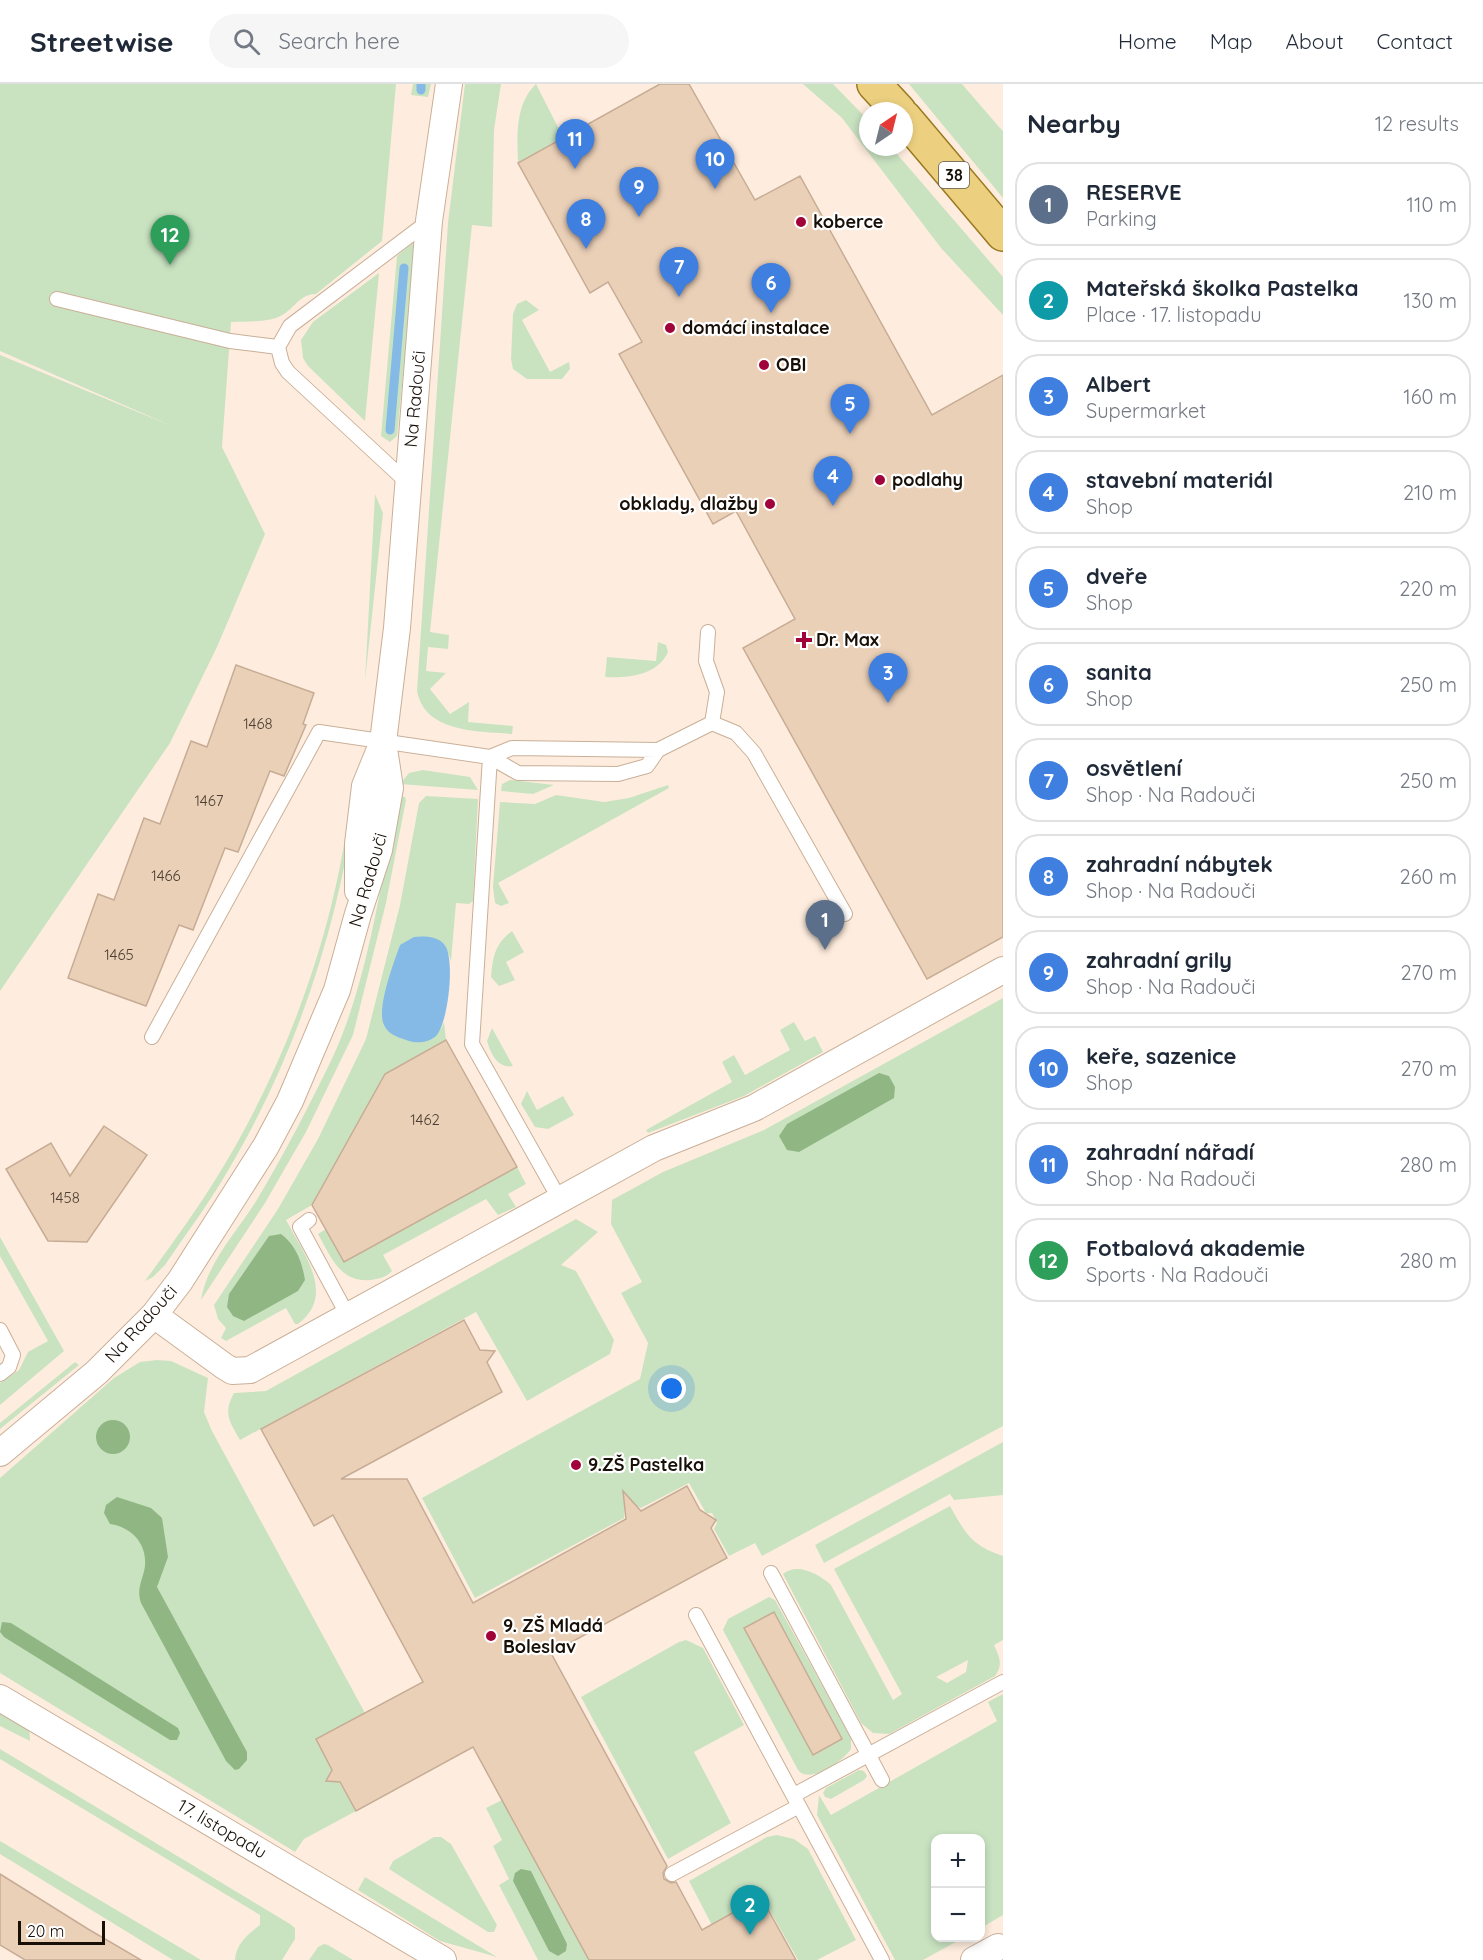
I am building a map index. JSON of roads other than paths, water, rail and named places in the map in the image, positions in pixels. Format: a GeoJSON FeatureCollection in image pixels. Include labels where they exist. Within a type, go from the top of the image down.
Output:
{"type":"FeatureCollection","features":[{"type":"Feature","properties":{"kind":"main road"},"geometry":{"type":"LineString","coordinates":[[874,84],[891,102]]}},
{"type":"Feature","properties":{"kind":"main road","name":"38"},"geometry":{"type":"LineString","coordinates":[[913,128],[1003,234]]}},
{"type":"Feature","properties":{"kind":"street","name":"Na Radouči"},"geometry":{"type":"LineString","coordinates":[[0,1453],[97,1372],[154,1315],[237,1194],[290,1101],[337,990],[357,914],[358,844],[365,786],[383,742],[397,628],[429,221],[449,84]]}},
{"type":"Feature","properties":{"kind":"street"},"geometry":{"type":"LineString","coordinates":[[154,1315],[224,1366],[242,1372],[654,1148],[754,1108],[1003,970]]}},
{"type":"Feature","properties":{"kind":"street","name":"17. listopadu"},"geometry":{"type":"LineString","coordinates":[[0,1698],[443,1960]]}},
{"type":"Feature","properties":{"kind":"street"},"geometry":{"type":"LineString","coordinates":[[974,1960],[1001,1949]]}},
{"type":"Feature","properties":{"kind":"lane"},"geometry":{"type":"LineString","coordinates":[[408,483],[288,372],[282,363],[278,347],[290,326],[429,221]]}},
{"type":"Feature","properties":{"kind":"lane"},"geometry":{"type":"LineString","coordinates":[[57,298],[230,340],[278,347]]}},
{"type":"Feature","properties":{"kind":"lane"},"geometry":{"type":"LineString","coordinates":[[708,632],[706,661],[717,692],[712,723]]}},
{"type":"Feature","properties":{"kind":"lane"},"geometry":{"type":"LineString","coordinates":[[490,757],[512,748],[658,750],[712,723]]}},
{"type":"Feature","properties":{"kind":"lane"},"geometry":{"type":"LineString","coordinates":[[712,723],[736,734],[754,753],[845,914]]}},
{"type":"Feature","properties":{"kind":"lane"},"geometry":{"type":"LineString","coordinates":[[152,1037],[319,732],[490,757],[518,772],[618,774],[647,766],[658,750]]}},
{"type":"Feature","properties":{"kind":"lane"},"geometry":{"type":"LineString","coordinates":[[490,757],[472,1044],[560,1200]]}},
{"type":"Feature","properties":{"kind":"lane"},"geometry":{"type":"LineString","coordinates":[[309,1220],[300,1227],[348,1316]]}},
{"type":"Feature","properties":{"kind":"lane"},"geometry":{"type":"LineString","coordinates":[[0,1330],[13,1355],[9,1367],[0,1374]]}},
{"type":"Feature","properties":{"kind":"lane"},"geometry":{"type":"LineString","coordinates":[[771,1573],[882,1780]]}},
{"type":"Feature","properties":{"kind":"lane"},"geometry":{"type":"LineString","coordinates":[[696,1615],[882,1960]]}},
{"type":"Feature","properties":{"kind":"lane"},"geometry":{"type":"LineString","coordinates":[[672,1874],[796,1801],[868,1755],[1003,1682]]}},
{"type":"Feature","properties":{"kind":"water"},"geometry":{"type":"Polygon","coordinates":[[[414,937],[430,937],[441,941],[448,951],[450,962],[449,990],[444,1018],[436,1036],[422,1042],[410,1041],[393,1035],[384,1025],[382,1018],[384,997],[400,945],[414,937]]]}},
{"type":"Feature","properties":{"kind":"waterway"},"geometry":{"type":"LineString","coordinates":[[421,84],[421,90]]}},
{"type":"Feature","properties":{"kind":"waterway"},"geometry":{"type":"LineString","coordinates":[[390,430],[404,268]]}},
{"type":"Feature","properties":{"kind":"place","name":"zahradní nářadí"},"geometry":{"type":"Point","coordinates":[575,169]}},
{"type":"Feature","properties":{"kind":"place","name":"keře, sazenice"},"geometry":{"type":"Point","coordinates":[715,189]}},
{"type":"Feature","properties":{"kind":"place","name":"zahradní grily"},"geometry":{"type":"Point","coordinates":[639,217]}},
{"type":"Feature","properties":{"kind":"place","name":"koberce"},"geometry":{"type":"Point","coordinates":[801,222]}},
{"type":"Feature","properties":{"kind":"place","name":"zahradní nábytek"},"geometry":{"type":"Point","coordinates":[586,249]}},
{"type":"Feature","properties":{"kind":"place","name":"Fotbalová akademie"},"geometry":{"type":"Point","coordinates":[170,265]}},
{"type":"Feature","properties":{"kind":"place","name":"osvětlení"},"geometry":{"type":"Point","coordinates":[679,297]}},
{"type":"Feature","properties":{"kind":"place","name":"sanita"},"geometry":{"type":"Point","coordinates":[771,313]}},
{"type":"Feature","properties":{"kind":"place","name":"domácí instalace"},"geometry":{"type":"Point","coordinates":[670,328]}},
{"type":"Feature","properties":{"kind":"place","name":"OBI"},"geometry":{"type":"Point","coordinates":[764,365]}},
{"type":"Feature","properties":{"kind":"place","name":"dveře"},"geometry":{"type":"Point","coordinates":[850,434]}},
{"type":"Feature","properties":{"kind":"place","name":"podlahy"},"geometry":{"type":"Point","coordinates":[880,480]}},
{"type":"Feature","properties":{"kind":"place","name":"obklady, dlažby"},"geometry":{"type":"Point","coordinates":[770,504]}},
{"type":"Feature","properties":{"kind":"place","name":"stavební materiál"},"geometry":{"type":"Point","coordinates":[833,506]}},
{"type":"Feature","properties":{"kind":"place","name":"Dr. Max"},"geometry":{"type":"Point","coordinates":[804,640]}},
{"type":"Feature","properties":{"kind":"place","name":"Albert"},"geometry":{"type":"Point","coordinates":[888,703]}},
{"type":"Feature","properties":{"kind":"place","name":"RESERVE"},"geometry":{"type":"Point","coordinates":[825,950]}},
{"type":"Feature","properties":{"kind":"place","name":"9.ZŠ Pastelka"},"geometry":{"type":"Point","coordinates":[576,1465]}},
{"type":"Feature","properties":{"kind":"place","name":"9. ZŠ Mladá Boleslav"},"geometry":{"type":"Point","coordinates":[491,1636]}},
{"type":"Feature","properties":{"kind":"place","name":"Mateřská školka Pastelka"},"geometry":{"type":"Point","coordinates":[750,1935]}}]}
